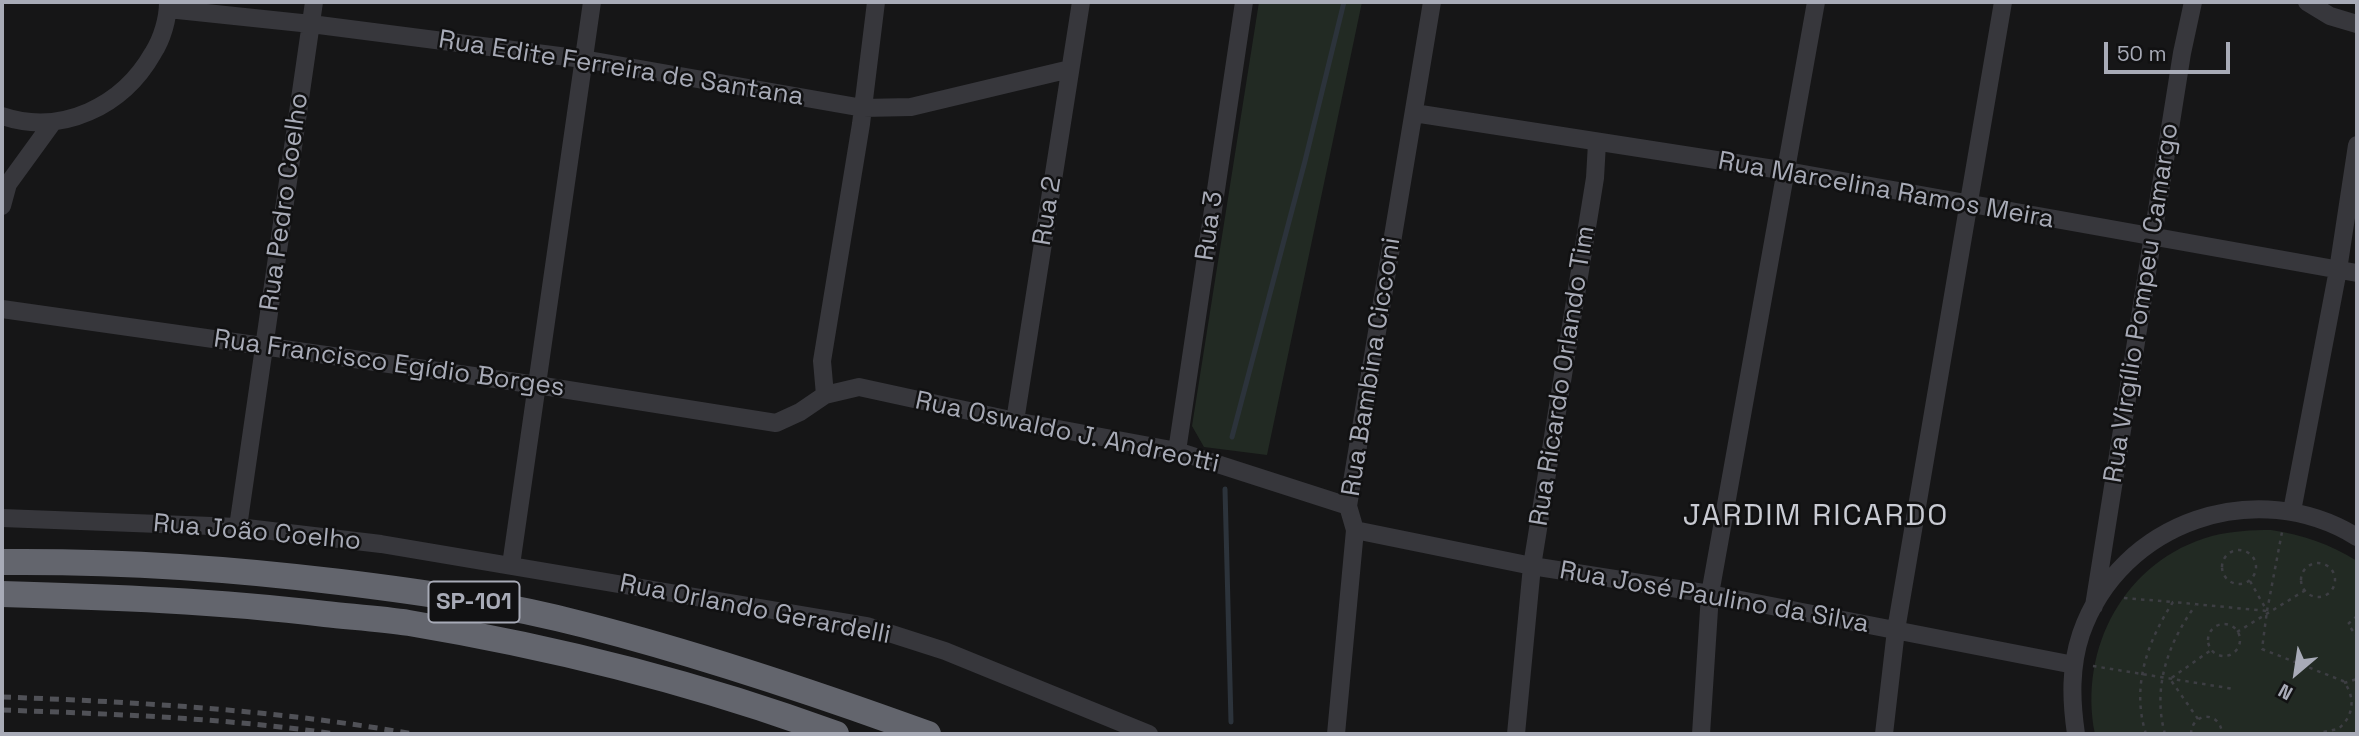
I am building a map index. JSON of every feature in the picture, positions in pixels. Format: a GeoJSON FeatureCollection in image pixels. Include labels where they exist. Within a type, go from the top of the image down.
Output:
{"type":"FeatureCollection","features":[{"type":"Feature","properties":{"kind":"highway","name":"SP-101"},"geometry":{"type":"LineString","coordinates":[[2,562],[134,564],[270,573],[430,593],[583,624],[798,687],[928,734]]}},
{"type":"Feature","properties":{"kind":"highway","name":"SP-101"},"geometry":{"type":"LineString","coordinates":[[2,594],[113,597],[263,607],[407,623],[547,649],[715,695],[835,734]]}},
{"type":"Feature","properties":{"kind":"street","name":"Rua Pedro Coelho"},"geometry":{"type":"LineString","coordinates":[[238,527],[314,2]]}},
{"type":"Feature","properties":{"kind":"street"},"geometry":{"type":"LineString","coordinates":[[511,565],[592,2]]}},
{"type":"Feature","properties":{"kind":"street"},"geometry":{"type":"LineString","coordinates":[[825,395],[822,361],[863,108],[876,2]]}},
{"type":"Feature","properties":{"kind":"street","name":"Rua 2"},"geometry":{"type":"LineString","coordinates":[[1015,421],[1081,2]]}},
{"type":"Feature","properties":{"kind":"street","name":"Rua 3"},"geometry":{"type":"LineString","coordinates":[[1177,451],[1244,2]]}},
{"type":"Feature","properties":{"kind":"street","name":"Rua Bambina Cicconi"},"geometry":{"type":"LineString","coordinates":[[1336,734],[1355,530],[1348,506],[1432,2]]}},
{"type":"Feature","properties":{"kind":"street"},"geometry":{"type":"LineString","coordinates":[[1701,734],[1710,594],[1816,2]]}},
{"type":"Feature","properties":{"kind":"street"},"geometry":{"type":"LineString","coordinates":[[1884,734],[1896,630],[2003,2]]}},
{"type":"Feature","properties":{"kind":"street","name":"Rua Virgílio Pompeu Camargo"},"geometry":{"type":"LineString","coordinates":[[2094,606],[2182,52],[2193,2]]}},
{"type":"Feature","properties":{"kind":"street"},"geometry":{"type":"LineString","coordinates":[[2307,2],[2330,16],[2357,24]]}},
{"type":"Feature","properties":{"kind":"street","name":"Rua Edite Ferreira de Santana"},"geometry":{"type":"LineString","coordinates":[[168,6],[583,59],[863,108],[911,107],[1070,69]]}},
{"type":"Feature","properties":{"kind":"street"},"geometry":{"type":"LineString","coordinates":[[2,116],[17,121],[53,122],[87,114],[117,97],[142,73],[148,63],[159,43],[168,6]]}},
{"type":"Feature","properties":{"kind":"street","name":"Rua Marcelina Ramos Meira"},"geometry":{"type":"LineString","coordinates":[[1414,113],[1787,171],[2357,273]]}},
{"type":"Feature","properties":{"kind":"street"},"geometry":{"type":"LineString","coordinates":[[2,206],[8,184],[53,122]]}},
{"type":"Feature","properties":{"kind":"street","name":"Rua Ricardo Orlando Tim"},"geometry":{"type":"LineString","coordinates":[[1516,734],[1532,566],[1595,178],[1597,143]]}},
{"type":"Feature","properties":{"kind":"street"},"geometry":{"type":"LineString","coordinates":[[2292,511],[2338,270],[2357,145]]}},
{"type":"Feature","properties":{"kind":"street"},"geometry":{"type":"LineString","coordinates":[[2,166],[8,184]]}},
{"type":"Feature","properties":{"kind":"street","name":"Rua Francisco Egídio Borges"},"geometry":{"type":"LineString","coordinates":[[2,309],[537,385],[776,423]]}},
{"type":"Feature","properties":{"kind":"street","name":"Rua Oswaldo J. Andreotti"},"geometry":{"type":"LineString","coordinates":[[776,423],[800,412],[825,395],[859,387],[1015,421],[1177,451],[1348,506]]}},
{"type":"Feature","properties":{"kind":"street"},"geometry":{"type":"LineString","coordinates":[[2076,734],[2071,702],[2074,665],[2081,634],[2094,606],[2118,572],[2149,543],[2185,523],[2225,511],[2267,508],[2292,511],[2338,525],[2357,537]]}},
{"type":"Feature","properties":{"kind":"street","name":"Rua João Coelho"},"geometry":{"type":"LineString","coordinates":[[2,518],[238,527],[381,544],[511,565]]}},
{"type":"Feature","properties":{"kind":"street","name":"Rua José Paulino da Silva"},"geometry":{"type":"LineString","coordinates":[[1355,530],[1532,566],[1710,594],[2074,665]]}},
{"type":"Feature","properties":{"kind":"street","name":"Rua Orlando Gerardelli"},"geometry":{"type":"LineString","coordinates":[[511,565],[867,626],[945,651],[1149,734]]}},
{"type":"Feature","properties":{"kind":"path"},"geometry":{"type":"LineString","coordinates":[[2267,508],[2282,532],[2262,649],[2334,676],[2344,683],[2351,697],[2351,710],[2343,725],[2333,732]]}},
{"type":"Feature","properties":{"kind":"path"},"geometry":{"type":"LineString","coordinates":[[2243,550],[2253,556],[2257,567],[2250,581],[2239,585],[2228,581],[2222,565],[2227,555],[2243,550]]}},
{"type":"Feature","properties":{"kind":"path"},"geometry":{"type":"LineString","coordinates":[[2324,564],[2333,571],[2333,588],[2325,596],[2314,597],[2304,591],[2301,575],[2308,566],[2324,564]]}},
{"type":"Feature","properties":{"kind":"path"},"geometry":{"type":"LineString","coordinates":[[2250,581],[2267,611]]}},
{"type":"Feature","properties":{"kind":"path"},"geometry":{"type":"LineString","coordinates":[[2237,632],[2267,611],[2304,591]]}},
{"type":"Feature","properties":{"kind":"path"},"geometry":{"type":"LineString","coordinates":[[2124,598],[2267,611]]}},
{"type":"Feature","properties":{"kind":"path"},"geometry":{"type":"LineString","coordinates":[[2146,734],[2140,695],[2142,674],[2156,629],[2173,602]]}},
{"type":"Feature","properties":{"kind":"path"},"geometry":{"type":"LineString","coordinates":[[2165,734],[2160,703],[2168,654],[2178,630],[2195,606]]}},
{"type":"Feature","properties":{"kind":"path"},"geometry":{"type":"LineString","coordinates":[[2357,616],[2348,624],[2357,637]]}},
{"type":"Feature","properties":{"kind":"path"},"geometry":{"type":"LineString","coordinates":[[2226,624],[2237,632],[2239,644],[2233,653],[2223,656],[2211,650],[2208,638],[2216,626],[2226,624]]}},
{"type":"Feature","properties":{"kind":"path"},"geometry":{"type":"LineString","coordinates":[[2170,679],[2211,650]]}},
{"type":"Feature","properties":{"kind":"path"},"geometry":{"type":"LineString","coordinates":[[2093,666],[2234,689]]}},
{"type":"Feature","properties":{"kind":"path"},"geometry":{"type":"LineString","coordinates":[[2170,679],[2198,719]]}},
{"type":"Feature","properties":{"kind":"path"},"geometry":{"type":"LineString","coordinates":[[2344,683],[2357,679]]}},
{"type":"Feature","properties":{"kind":"path"},"geometry":{"type":"LineString","coordinates":[[2190,734],[2192,724],[2205,716],[2215,719],[2222,727],[2222,734]]}},
{"type":"Feature","properties":{"kind":"path"},"geometry":{"type":"LineString","coordinates":[[2314,734],[2338,734]]}},
{"type":"Feature","properties":{"kind":"shaded area"},"geometry":{"type":"Polygon","coordinates":[[[1259,2],[1362,2],[1267,455],[1204,447],[1192,426],[1259,2]]]}},
{"type":"Feature","properties":{"kind":"shaded area"},"geometry":{"type":"Polygon","coordinates":[[[2271,530],[2316,541],[2357,561],[2357,734],[2095,734],[2092,702],[2094,670],[2102,640],[2114,612],[2132,587],[2155,565],[2181,548],[2219,534],[2271,530]]]}},
{"type":"Feature","properties":{"kind":"waterway"},"geometry":{"type":"LineString","coordinates":[[1232,437],[1344,2]]}},
{"type":"Feature","properties":{"kind":"waterway"},"geometry":{"type":"LineString","coordinates":[[1225,489],[1231,722]]}},
{"type":"Feature","properties":{"kind":"railway"},"geometry":{"type":"LineString","coordinates":[[2,697],[208,708],[413,734]]}},
{"type":"Feature","properties":{"kind":"railway"},"geometry":{"type":"LineString","coordinates":[[2,710],[211,720],[336,734]]}},
{"type":"Feature","properties":{"kind":"district","name":"JARDIM RICARDO"},"geometry":{"type":"Point","coordinates":[1816,517]}}]}
